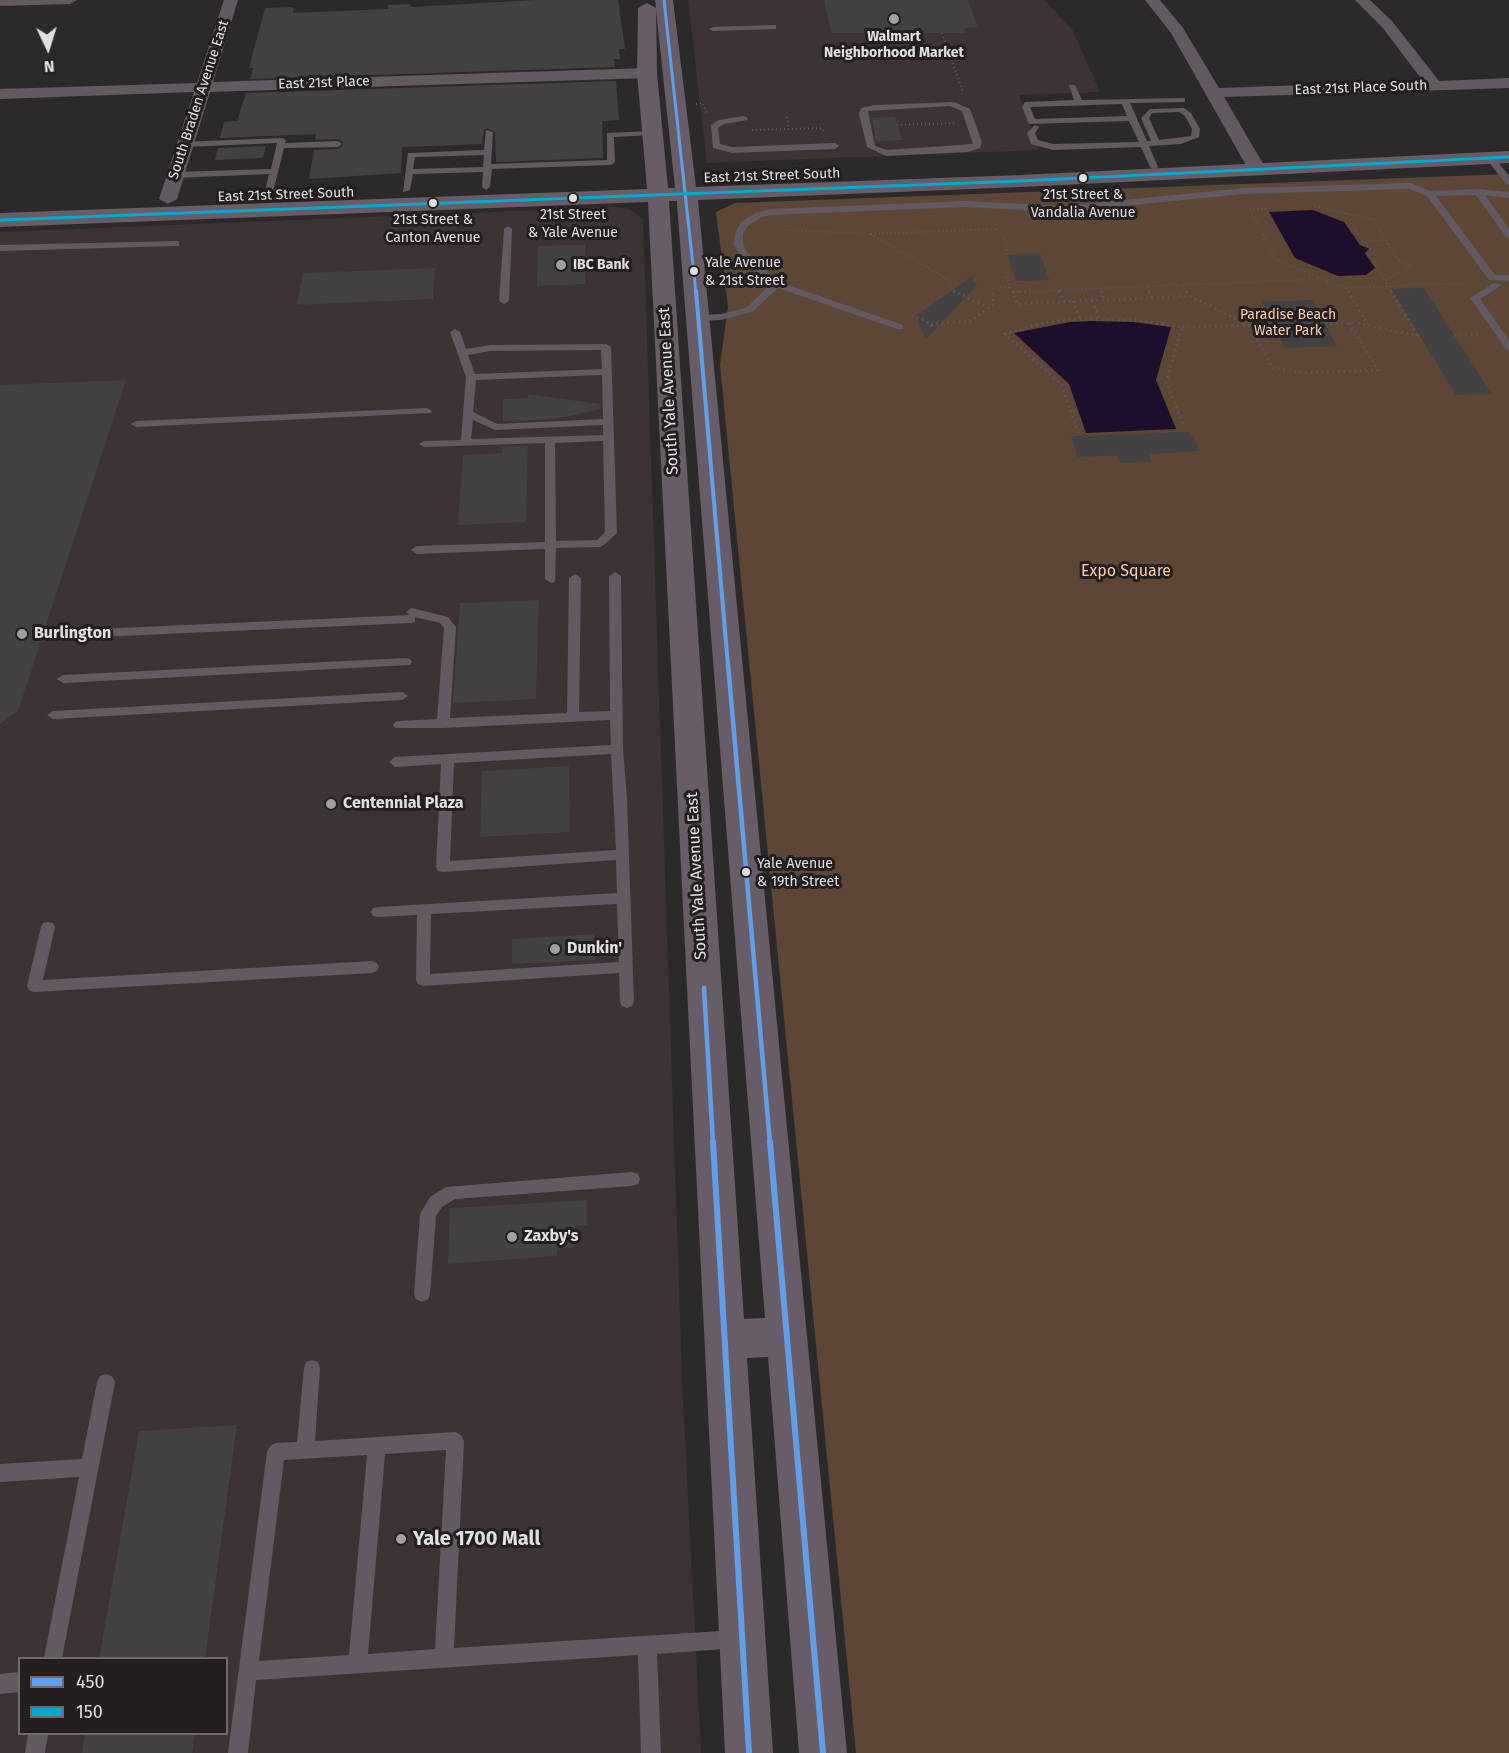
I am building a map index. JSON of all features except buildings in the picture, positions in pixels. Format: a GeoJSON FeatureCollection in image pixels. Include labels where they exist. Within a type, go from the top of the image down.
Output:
{"type":"FeatureCollection","features":[{"type":"Feature","properties":{"kind":"main road","name":"South Yale Avenue East"},"geometry":{"type":"LineString","coordinates":[[647,0],[647,73],[657,187],[749,1753]]}},
{"type":"Feature","properties":{"kind":"main road","name":"South Yale Avenue East"},"geometry":{"type":"LineString","coordinates":[[664,0],[686,186],[698,318],[823,1753]]}},
{"type":"Feature","properties":{"kind":"main road","name":"East 21st Street South"},"geometry":{"type":"LineString","coordinates":[[0,205],[174,206],[686,186],[1022,181],[1256,167],[1500,157]]}},
{"type":"Feature","properties":{"kind":"main road","name":"East 21st Street South"},"geometry":{"type":"LineString","coordinates":[[686,186],[1032,166],[1256,167]]}},
{"type":"Feature","properties":{"kind":"main road","name":"East 21st Street South"},"geometry":{"type":"LineString","coordinates":[[0,220],[174,206],[487,174],[657,187]]}},
{"type":"Feature","properties":{"kind":"main road"},"geometry":{"type":"LineString","coordinates":[[679,578],[720,577]]}},
{"type":"Feature","properties":{"kind":"main road"},"geometry":{"type":"LineString","coordinates":[[692,793],[738,791]]}},
{"type":"Feature","properties":{"kind":"main road"},"geometry":{"type":"LineString","coordinates":[[704,998],[756,995]]}},
{"type":"Feature","properties":{"kind":"main road"},"geometry":{"type":"LineString","coordinates":[[725,1340],[787,1336]]}},
{"type":"Feature","properties":{"kind":"street"},"geometry":{"type":"LineString","coordinates":[[0,2],[70,0]]}},
{"type":"Feature","properties":{"kind":"street","name":"South Braden Avenue East"},"geometry":{"type":"LineString","coordinates":[[174,206],[175,175],[231,0]]}},
{"type":"Feature","properties":{"kind":"street"},"geometry":{"type":"LineString","coordinates":[[1152,0],[1178,31],[1256,167]]}},
{"type":"Feature","properties":{"kind":"street"},"geometry":{"type":"LineString","coordinates":[[1362,0],[1387,24],[1435,86]]}},
{"type":"Feature","properties":{"kind":"street","name":"East 21st Place"},"geometry":{"type":"LineString","coordinates":[[0,93],[647,73]]}},
{"type":"Feature","properties":{"kind":"street","name":"East 21st Place South"},"geometry":{"type":"LineString","coordinates":[[1213,93],[1509,83]]}},
{"type":"Feature","properties":{"kind":"lane"},"geometry":{"type":"LineString","coordinates":[[713,29],[772,27]]}},
{"type":"Feature","properties":{"kind":"lane"},"geometry":{"type":"LineString","coordinates":[[1072,87],[1079,102]]}},
{"type":"Feature","properties":{"kind":"lane"},"geometry":{"type":"LineString","coordinates":[[1047,146],[1049,141],[1045,133],[1034,124],[1026,107],[1028,104],[1182,100]]}},
{"type":"Feature","properties":{"kind":"lane"},"geometry":{"type":"LineString","coordinates":[[1125,101],[1154,167]]}},
{"type":"Feature","properties":{"kind":"lane"},"geometry":{"type":"LineString","coordinates":[[955,104],[964,107],[971,122],[978,142],[973,148],[886,153],[871,147],[863,114],[864,110],[874,107],[955,104]]}},
{"type":"Feature","properties":{"kind":"lane"},"geometry":{"type":"LineString","coordinates":[[1034,124],[1031,133],[1034,142],[1047,146],[1155,143],[1195,137],[1196,129],[1188,115],[1173,110],[1150,111],[1145,117],[1155,143]]}},
{"type":"Feature","properties":{"kind":"lane"},"geometry":{"type":"LineString","coordinates":[[744,118],[722,122],[714,128],[716,146],[727,150],[835,146]]}},
{"type":"Feature","properties":{"kind":"lane"},"geometry":{"type":"LineString","coordinates":[[1034,124],[1132,118]]}},
{"type":"Feature","properties":{"kind":"lane"},"geometry":{"type":"LineString","coordinates":[[489,132],[487,174],[611,162],[610,135],[652,133]]}},
{"type":"Feature","properties":{"kind":"lane"},"geometry":{"type":"LineString","coordinates":[[268,195],[281,143]]}},
{"type":"Feature","properties":{"kind":"lane"},"geometry":{"type":"LineString","coordinates":[[185,144],[338,144]]}},
{"type":"Feature","properties":{"kind":"lane"},"geometry":{"type":"LineString","coordinates":[[407,181],[411,155],[488,152]]}},
{"type":"Feature","properties":{"kind":"lane"},"geometry":{"type":"LineString","coordinates":[[1500,157],[1509,182]]}},
{"type":"Feature","properties":{"kind":"lane"},"geometry":{"type":"LineString","coordinates":[[175,175],[274,171]]}},
{"type":"Feature","properties":{"kind":"lane"},"geometry":{"type":"LineString","coordinates":[[900,327],[777,284],[755,266],[738,244],[739,234],[744,224],[758,215],[771,212],[965,204],[1063,209],[1245,191],[1410,186],[1430,194],[1478,192],[1509,195]]}},
{"type":"Feature","properties":{"kind":"lane"},"geometry":{"type":"LineString","coordinates":[[1478,192],[1509,235]]}},
{"type":"Feature","properties":{"kind":"lane"},"geometry":{"type":"LineString","coordinates":[[1430,194],[1492,278],[1509,278]]}},
{"type":"Feature","properties":{"kind":"lane"},"geometry":{"type":"LineString","coordinates":[[504,301],[508,229]]}},
{"type":"Feature","properties":{"kind":"lane"},"geometry":{"type":"LineString","coordinates":[[0,248],[176,244]]}},
{"type":"Feature","properties":{"kind":"lane"},"geometry":{"type":"LineString","coordinates":[[698,318],[721,317],[749,310],[777,284]]}},
{"type":"Feature","properties":{"kind":"lane"},"geometry":{"type":"LineString","coordinates":[[1497,285],[1475,298],[1509,347]]}},
{"type":"Feature","properties":{"kind":"lane"},"geometry":{"type":"LineString","coordinates":[[455,332],[471,377],[466,443]]}},
{"type":"Feature","properties":{"kind":"lane"},"geometry":{"type":"LineString","coordinates":[[417,550],[600,543],[609,537],[606,347],[490,348],[462,353]]}},
{"type":"Feature","properties":{"kind":"lane"},"geometry":{"type":"LineString","coordinates":[[471,377],[607,372]]}},
{"type":"Feature","properties":{"kind":"lane"},"geometry":{"type":"LineString","coordinates":[[136,424],[427,411]]}},
{"type":"Feature","properties":{"kind":"lane"},"geometry":{"type":"LineString","coordinates":[[468,413],[495,427],[608,422]]}},
{"type":"Feature","properties":{"kind":"lane"},"geometry":{"type":"LineString","coordinates":[[424,444],[608,438]]}},
{"type":"Feature","properties":{"kind":"lane"},"geometry":{"type":"LineString","coordinates":[[550,440],[551,579]]}},
{"type":"Feature","properties":{"kind":"lane"},"geometry":{"type":"LineString","coordinates":[[615,576],[615,715],[627,1002]]}},
{"type":"Feature","properties":{"kind":"lane"},"geometry":{"type":"LineString","coordinates":[[573,717],[575,578]]}},
{"type":"Feature","properties":{"kind":"lane"},"geometry":{"type":"LineString","coordinates":[[75,634],[412,616],[444,620],[450,627],[443,724]]}},
{"type":"Feature","properties":{"kind":"lane"},"geometry":{"type":"LineString","coordinates":[[63,679],[406,662]]}},
{"type":"Feature","properties":{"kind":"lane"},"geometry":{"type":"LineString","coordinates":[[53,715],[402,696]]}},
{"type":"Feature","properties":{"kind":"lane"},"geometry":{"type":"LineString","coordinates":[[399,725],[615,715]]}},
{"type":"Feature","properties":{"kind":"lane"},"geometry":{"type":"LineString","coordinates":[[395,762],[617,749]]}},
{"type":"Feature","properties":{"kind":"lane"},"geometry":{"type":"LineString","coordinates":[[448,759],[443,867],[622,855]]}},
{"type":"Feature","properties":{"kind":"lane"},"geometry":{"type":"LineString","coordinates":[[378,912],[624,898]]}},
{"type":"Feature","properties":{"kind":"lane"},"geometry":{"type":"LineString","coordinates":[[424,910],[423,980],[626,967]]}},
{"type":"Feature","properties":{"kind":"lane"},"geometry":{"type":"LineString","coordinates":[[48,927],[34,986],[372,967]]}},
{"type":"Feature","properties":{"kind":"lane"},"geometry":{"type":"LineString","coordinates":[[422,1294],[428,1214],[436,1202],[452,1192],[632,1179]]}},
{"type":"Feature","properties":{"kind":"lane"},"geometry":{"type":"LineString","coordinates":[[305,1450],[312,1368]]}},
{"type":"Feature","properties":{"kind":"lane"},"geometry":{"type":"LineString","coordinates":[[53,1657],[106,1382]]}},
{"type":"Feature","properties":{"kind":"lane"},"geometry":{"type":"LineString","coordinates":[[238,1753],[276,1452],[455,1441],[444,1657]]}},
{"type":"Feature","properties":{"kind":"lane"},"geometry":{"type":"LineString","coordinates":[[358,1663],[377,1446]]}},
{"type":"Feature","properties":{"kind":"lane"},"geometry":{"type":"LineString","coordinates":[[0,1473],[90,1467]]}},
{"type":"Feature","properties":{"kind":"lane"},"geometry":{"type":"LineString","coordinates":[[248,1671],[742,1638]]}},
{"type":"Feature","properties":{"kind":"lane"},"geometry":{"type":"LineString","coordinates":[[647,1645],[652,1753]]}},
{"type":"Feature","properties":{"kind":"lane"},"geometry":{"type":"LineString","coordinates":[[0,1684],[18,1682]]}},
{"type":"Feature","properties":{"kind":"lane"},"geometry":{"type":"LineString","coordinates":[[35,1753],[38,1735]]}},
{"type":"Feature","properties":{"kind":"path"},"geometry":{"type":"LineString","coordinates":[[787,117],[789,132]]}},
{"type":"Feature","properties":{"kind":"path"},"geometry":{"type":"LineString","coordinates":[[897,125],[971,122]]}},
{"type":"Feature","properties":{"kind":"path"},"geometry":{"type":"LineString","coordinates":[[1314,206],[1374,220],[1397,259],[1410,266],[1385,281]]}},
{"type":"Feature","properties":{"kind":"path"},"geometry":{"type":"LineString","coordinates":[[1271,208],[1250,210],[1276,260],[1346,288],[1474,283]]}},
{"type":"Feature","properties":{"kind":"path"},"geometry":{"type":"LineString","coordinates":[[1078,433],[1062,385],[1005,334],[1047,322],[1100,318],[1182,327],[1349,323],[1419,336],[1370,254],[1375,251],[1362,241],[1344,213]]}},
{"type":"Feature","properties":{"kind":"path"},"geometry":{"type":"LineString","coordinates":[[785,230],[871,234],[997,229],[1008,246],[1003,266],[1017,304],[1189,296],[1251,326],[1272,368],[1304,373],[1378,370],[1349,323]]}},
{"type":"Feature","properties":{"kind":"path"},"geometry":{"type":"LineString","coordinates":[[871,234],[945,278],[954,292],[989,308]]}},
{"type":"Feature","properties":{"kind":"path"},"geometry":{"type":"LineString","coordinates":[[1362,241],[1387,240]]}},
{"type":"Feature","properties":{"kind":"path"},"geometry":{"type":"LineString","coordinates":[[1013,292],[1324,279]]}},
{"type":"Feature","properties":{"kind":"path"},"geometry":{"type":"LineString","coordinates":[[1183,285],[1189,296]]}},
{"type":"Feature","properties":{"kind":"path"},"geometry":{"type":"LineString","coordinates":[[909,314],[931,324],[970,321],[993,305],[993,288],[1011,287]]}},
{"type":"Feature","properties":{"kind":"path"},"geometry":{"type":"LineString","coordinates":[[1147,287],[1152,298]]}},
{"type":"Feature","properties":{"kind":"path"},"geometry":{"type":"LineString","coordinates":[[1346,288],[1368,326]]}},
{"type":"Feature","properties":{"kind":"path"},"geometry":{"type":"LineString","coordinates":[[1100,289],[1105,300]]}},
{"type":"Feature","properties":{"kind":"path"},"geometry":{"type":"LineString","coordinates":[[1059,290],[1064,302]]}},
{"type":"Feature","properties":{"kind":"path"},"geometry":{"type":"LineString","coordinates":[[1092,301],[1100,318]]}},
{"type":"Feature","properties":{"kind":"path"},"geometry":{"type":"LineString","coordinates":[[1073,302],[1080,319]]}},
{"type":"Feature","properties":{"kind":"path"},"geometry":{"type":"LineString","coordinates":[[931,324],[933,329]]}},
{"type":"Feature","properties":{"kind":"path"},"geometry":{"type":"LineString","coordinates":[[1182,327],[1166,382],[1183,424]]}},
{"type":"Feature","properties":{"kind":"shaded area"},"geometry":{"type":"Polygon","coordinates":[[[688,0],[1044,0],[1072,29],[1100,92],[1019,95],[1039,150],[707,163],[688,0]]]}},
{"type":"Feature","properties":{"kind":"shaded area","name":"Centennial Plaza"},"geometry":{"type":"Polygon","coordinates":[[[615,207],[629,209],[643,219],[682,1377],[701,1753],[0,1753],[0,232],[615,207]]]}},
{"type":"Feature","properties":{"kind":"shaded area"},"geometry":{"type":"Polygon","coordinates":[[[1313,210],[1344,222],[1360,245],[1369,249],[1365,253],[1375,268],[1366,275],[1338,276],[1295,258],[1269,212],[1313,210]]]}},
{"type":"Feature","properties":{"kind":"shaded area"},"geometry":{"type":"Polygon","coordinates":[[[1070,322],[1133,322],[1171,327],[1156,380],[1176,429],[1086,433],[1069,384],[1014,333],[1070,322]]]}},
{"type":"Feature","properties":{"kind":"green space","name":"Expo Square"},"geometry":{"type":"Polygon","coordinates":[[[1509,174],[1509,1753],[856,1753],[720,365],[728,307],[716,212],[735,203],[1509,174]]]}},
{"type":"Feature","properties":{"kind":"transit line","name":"450"},"geometry":{"type":"LineString","coordinates":[[664,0],[688,205],[823,1753]]}},
{"type":"Feature","properties":{"kind":"transit line","name":"150"},"geometry":{"type":"LineString","coordinates":[[0,220],[1021,181],[1509,157]]}},
{"type":"Feature","properties":{"kind":"transit line","name":"450"},"geometry":{"type":"LineString","coordinates":[[704,988],[749,1753]]}},
{"type":"Feature","properties":{"kind":"place","name":"Walmart Neighborhood Market"},"geometry":{"type":"Point","coordinates":[894,19]}},
{"type":"Feature","properties":{"kind":"place","name":"21st Street & Vandalia Avenue"},"geometry":{"type":"Point","coordinates":[1083,178]}},
{"type":"Feature","properties":{"kind":"place","name":"21st Street & Yale Avenue"},"geometry":{"type":"Point","coordinates":[573,198]}},
{"type":"Feature","properties":{"kind":"place","name":"21st Street & Canton Avenue"},"geometry":{"type":"Point","coordinates":[433,203]}},
{"type":"Feature","properties":{"kind":"place","name":"IBC Bank"},"geometry":{"type":"Point","coordinates":[561,265]}},
{"type":"Feature","properties":{"kind":"place","name":"Yale Avenue & 21st Street"},"geometry":{"type":"Point","coordinates":[694,271]}},
{"type":"Feature","properties":{"kind":"place","name":"Burlington"},"geometry":{"type":"Point","coordinates":[22,634]}},
{"type":"Feature","properties":{"kind":"place","name":"Centennial Plaza"},"geometry":{"type":"Point","coordinates":[331,804]}},
{"type":"Feature","properties":{"kind":"place","name":"Yale Avenue & 19th Street"},"geometry":{"type":"Point","coordinates":[746,872]}},
{"type":"Feature","properties":{"kind":"place","name":"Dunkin'"},"geometry":{"type":"Point","coordinates":[555,949]}},
{"type":"Feature","properties":{"kind":"place","name":"Zaxby's"},"geometry":{"type":"Point","coordinates":[512,1237]}},
{"type":"Feature","properties":{"kind":"place","name":"Yale 1700 Mall"},"geometry":{"type":"Point","coordinates":[401,1539]}},
{"type":"Feature","properties":{"kind":"park label","name":"Paradise Beach Water Park"},"geometry":{"type":"Point","coordinates":[1288,324]}}]}
